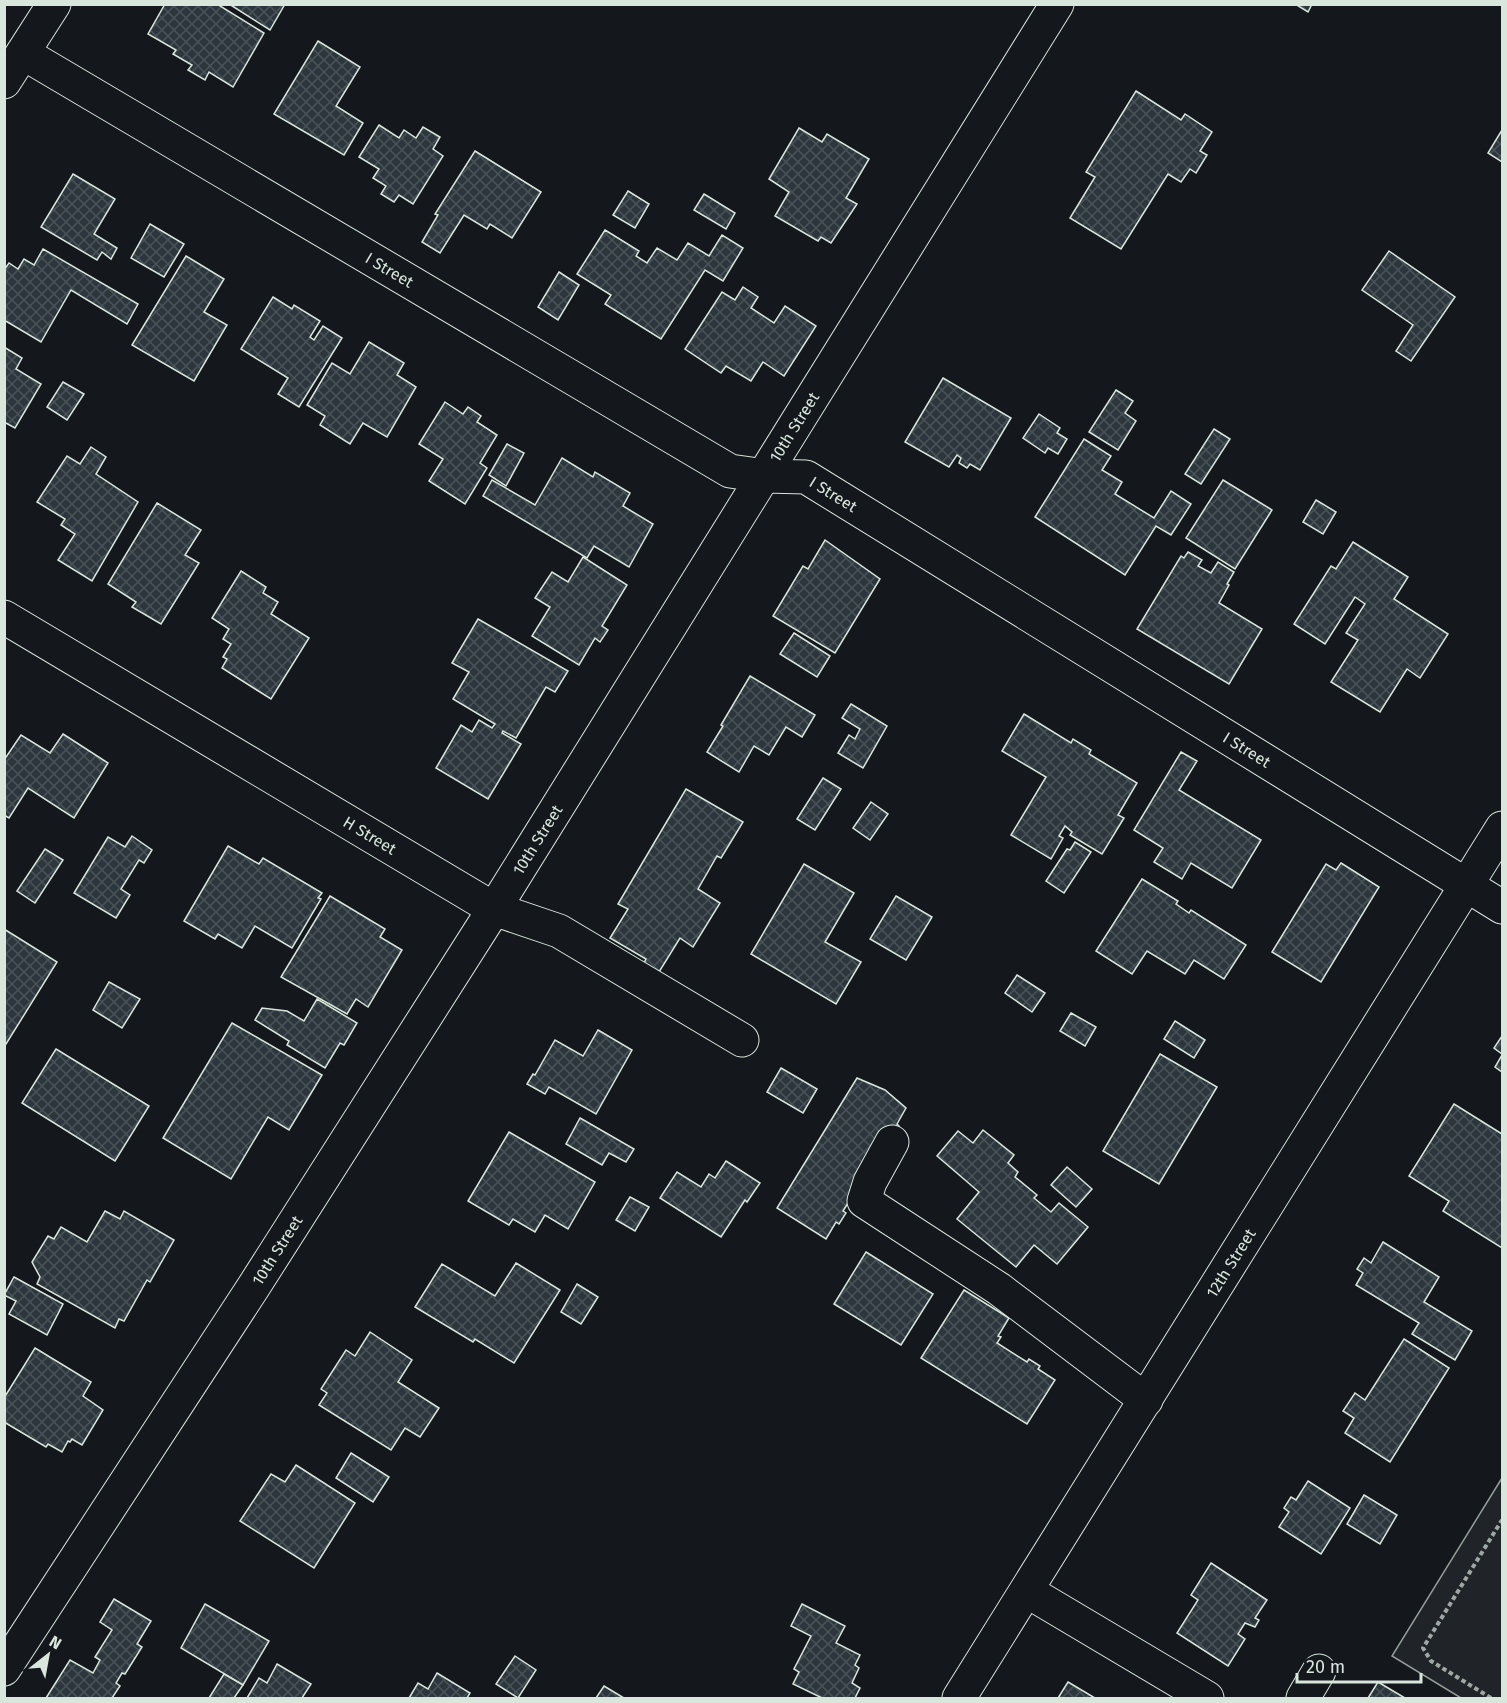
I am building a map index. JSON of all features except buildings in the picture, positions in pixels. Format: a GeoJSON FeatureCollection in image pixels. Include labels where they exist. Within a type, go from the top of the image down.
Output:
{"type":"FeatureCollection","features":[{"type":"Feature","properties":{"kind":"street"},"geometry":{"type":"LineString","coordinates":[[4,82],[54,4]]}},
{"type":"Feature","properties":{"kind":"street","name":"10th Street"},"geometry":{"type":"LineString","coordinates":[[4,1669],[254,1286],[494,909],[1058,4]]}},
{"type":"Feature","properties":{"kind":"street","name":"I Street"},"geometry":{"type":"LineString","coordinates":[[22,53],[730,471],[764,476],[806,477],[1503,907]]}},
{"type":"Feature","properties":{"kind":"street","name":"H Street"},"geometry":{"type":"LineString","coordinates":[[4,617],[494,909],[559,931],[742,1040]]}},
{"type":"Feature","properties":{"kind":"street","name":"12th Street"},"geometry":{"type":"LineString","coordinates":[[959,1698],[1503,828]]}},
{"type":"Feature","properties":{"kind":"street"},"geometry":{"type":"LineString","coordinates":[[892,1142],[870,1182],[864,1201],[999,1289],[1146,1400]]}},
{"type":"Feature","properties":{"kind":"street"},"geometry":{"type":"LineString","coordinates":[[1027,1591],[1207,1698]]}},
{"type":"Feature","properties":{"kind":"street"},"geometry":{"type":"LineString","coordinates":[[1303,1698],[1319,1671]]}},
{"type":"Feature","properties":{"kind":"path"},"geometry":{"type":"LineString","coordinates":[[1491,1698],[1431,1661],[1423,1648],[1503,1520]]}},
{"type":"Feature","properties":{"kind":"shaded area"},"geometry":{"type":"Polygon","coordinates":[[[1502,1478],[1502,1698],[1461,1698],[1392,1656],[1502,1478]]]}}]}
